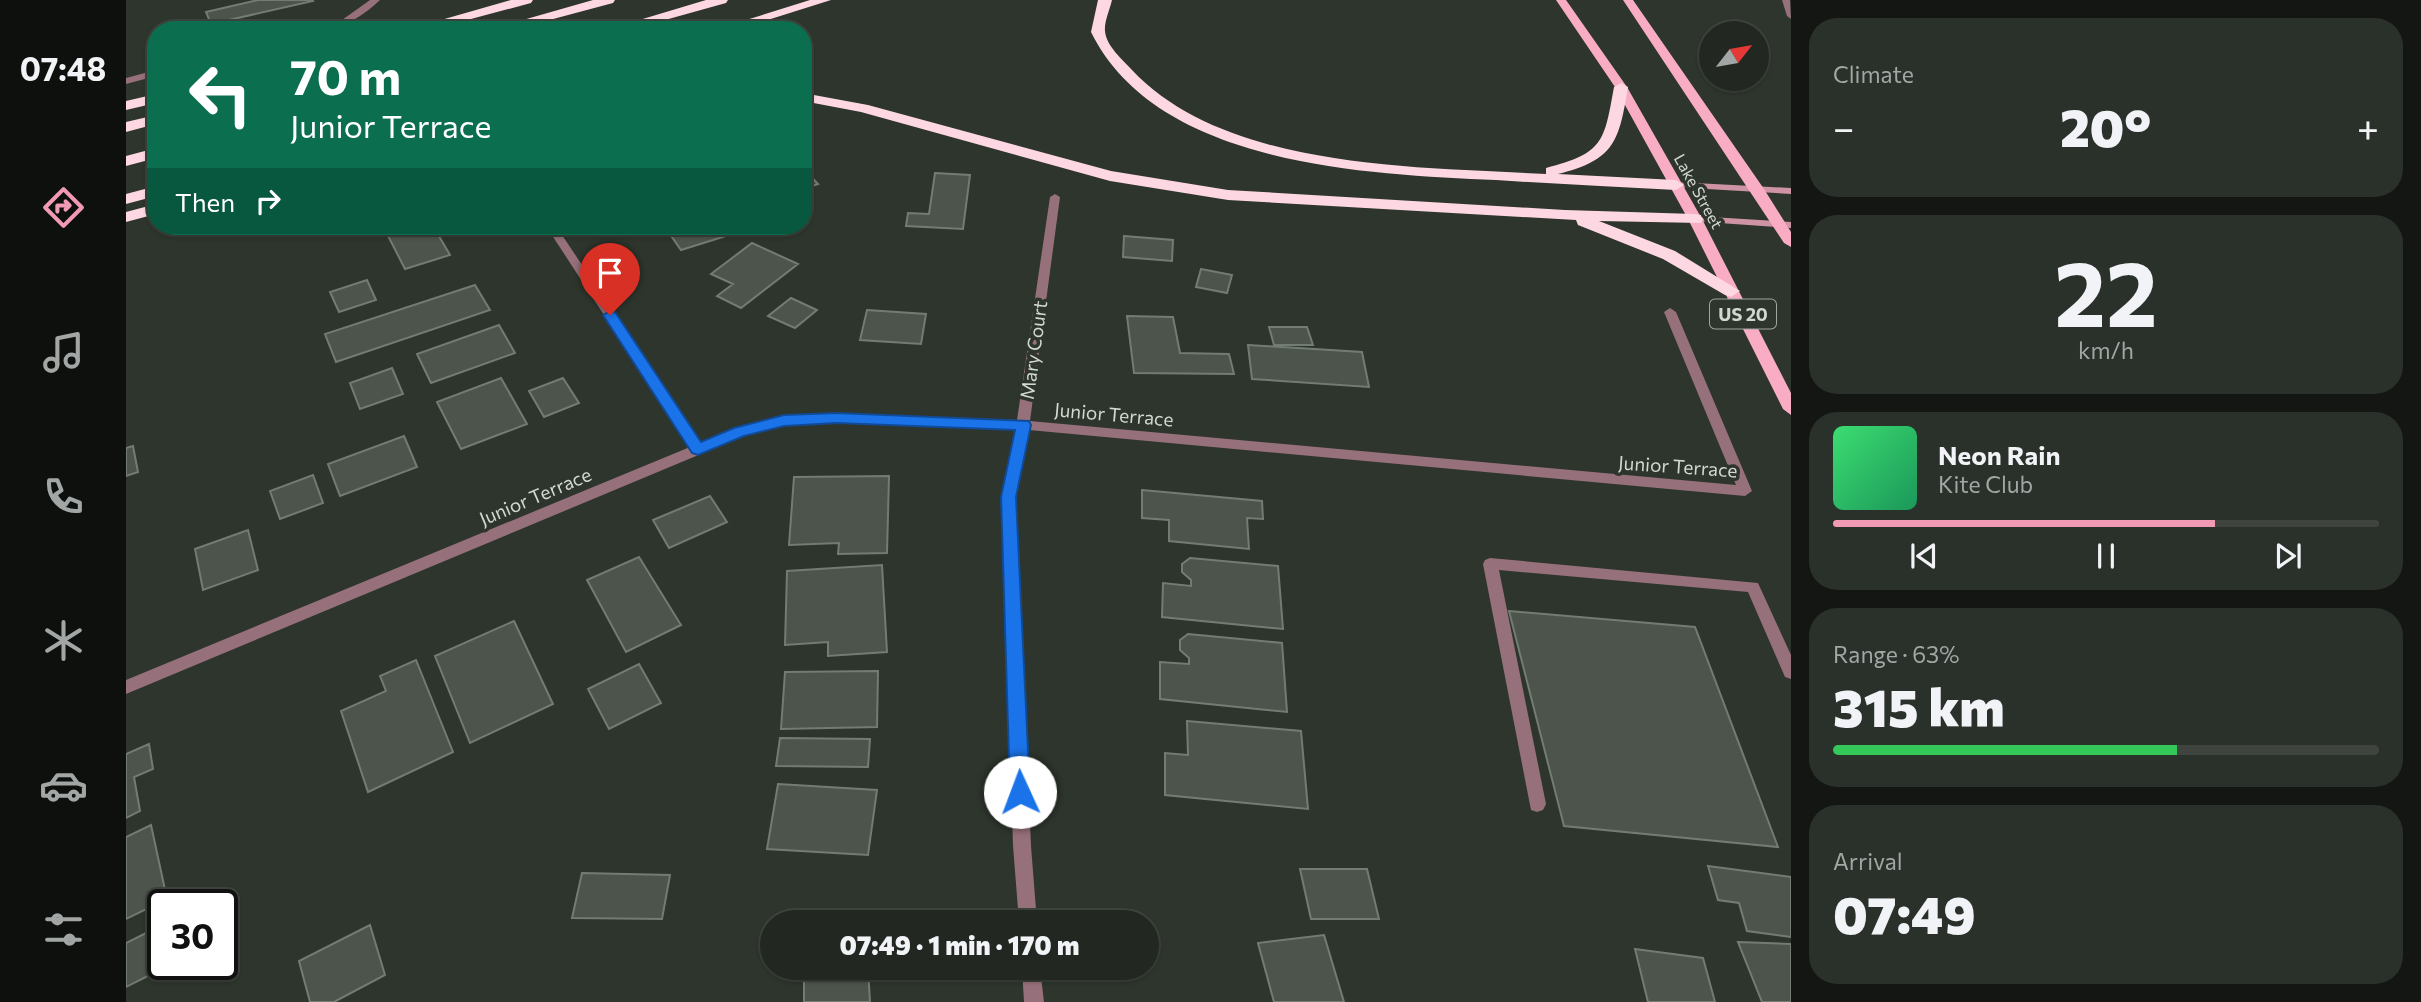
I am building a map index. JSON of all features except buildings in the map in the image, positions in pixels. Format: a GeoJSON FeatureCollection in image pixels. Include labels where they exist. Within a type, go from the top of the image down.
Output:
{"type":"FeatureCollection","features":[{"type":"Feature","properties":{"kind":"highway"},"geometry":{"type":"LineString","coordinates":[[434,21],[506,0]]}},
{"type":"Feature","properties":{"kind":"highway"},"geometry":{"type":"LineString","coordinates":[[447,21],[526,0]]}},
{"type":"Feature","properties":{"kind":"highway"},"geometry":{"type":"LineString","coordinates":[[529,21],[608,0]]}},
{"type":"Feature","properties":{"kind":"highway"},"geometry":{"type":"LineString","coordinates":[[645,21],[721,0]]}},
{"type":"Feature","properties":{"kind":"highway"},"geometry":{"type":"LineString","coordinates":[[752,21],[824,0]]}},
{"type":"Feature","properties":{"kind":"highway"},"geometry":{"type":"LineString","coordinates":[[1105,0],[1098,32],[1109,54],[1138,85],[1198,125],[1273,151],[1384,170],[1676,185]]}},
{"type":"Feature","properties":{"kind":"highway"},"geometry":{"type":"LineString","coordinates":[[1529,176],[1594,159],[1611,141],[1621,87]]}},
{"type":"Feature","properties":{"kind":"highway"},"geometry":{"type":"LineString","coordinates":[[812,99],[863,108],[1110,176],[1228,195],[1565,215],[1696,219]]}},
{"type":"Feature","properties":{"kind":"highway"},"geometry":{"type":"LineString","coordinates":[[126,106],[147,100]]}},
{"type":"Feature","properties":{"kind":"highway"},"geometry":{"type":"LineString","coordinates":[[126,127],[147,121]]}},
{"type":"Feature","properties":{"kind":"highway"},"geometry":{"type":"LineString","coordinates":[[126,161],[147,155]]}},
{"type":"Feature","properties":{"kind":"highway"},"geometry":{"type":"LineString","coordinates":[[126,199],[147,193]]}},
{"type":"Feature","properties":{"kind":"highway"},"geometry":{"type":"LineString","coordinates":[[126,217],[147,211]]}},
{"type":"Feature","properties":{"kind":"highway"},"geometry":{"type":"LineString","coordinates":[[1565,215],[1643,243],[1731,290]]}},
{"type":"Feature","properties":{"kind":"main road","name":"Lake Street"},"geometry":{"type":"LineString","coordinates":[[1561,0],[1621,87],[1696,219],[1791,409]]}},
{"type":"Feature","properties":{"kind":"main road"},"geometry":{"type":"LineString","coordinates":[[1628,0],[1757,189],[1786,225],[1791,243]]}},
{"type":"Feature","properties":{"kind":"main road"},"geometry":{"type":"LineString","coordinates":[[1676,185],[1791,191]]}},
{"type":"Feature","properties":{"kind":"main road"},"geometry":{"type":"LineString","coordinates":[[1696,219],[1786,225]]}},
{"type":"Feature","properties":{"kind":"street"},"geometry":{"type":"LineString","coordinates":[[346,21],[376,0]]}},
{"type":"Feature","properties":{"kind":"street"},"geometry":{"type":"LineString","coordinates":[[1786,0],[1791,16]]}},
{"type":"Feature","properties":{"kind":"street"},"geometry":{"type":"LineString","coordinates":[[126,81],[147,75]]}},
{"type":"Feature","properties":{"kind":"street","name":"Mary Court"},"geometry":{"type":"LineString","coordinates":[[1027,910],[1021,832],[1009,497],[1023,425],[1055,197]]}},
{"type":"Feature","properties":{"kind":"street"},"geometry":{"type":"LineString","coordinates":[[557,235],[698,449]]}},
{"type":"Feature","properties":{"kind":"street","name":"Junior Terrace"},"geometry":{"type":"LineString","coordinates":[[126,687],[740,432],[784,421],[837,418],[1023,425],[1745,491],[1671,312]]}},
{"type":"Feature","properties":{"kind":"street"},"geometry":{"type":"LineString","coordinates":[[1537,804],[1490,564],[1753,587],[1791,672]]}},
{"type":"Feature","properties":{"kind":"street"},"geometry":{"type":"LineString","coordinates":[[1032,980],[1034,1002]]}},
{"type":"Feature","properties":{"kind":"route"},"geometry":{"type":"LineString","coordinates":[[610,315],[698,449],[740,432],[784,421],[837,418],[1023,425],[1009,497],[1020,792]]}}]}
